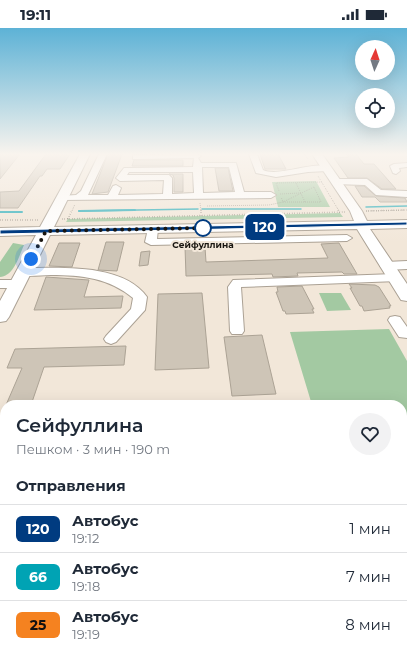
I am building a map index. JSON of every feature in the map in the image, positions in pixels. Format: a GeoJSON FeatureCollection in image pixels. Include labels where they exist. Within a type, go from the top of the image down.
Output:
{"type":"FeatureCollection","features":[{"type":"Feature","properties":{"kind":"main road"},"geometry":{"type":"LineString","coordinates":[[0,317],[70,183]]}},
{"type":"Feature","properties":{"kind":"main road"},"geometry":{"type":"LineString","coordinates":[[337,183],[364,217],[365,233],[407,296]]}},
{"type":"Feature","properties":{"kind":"main road"},"geometry":{"type":"LineString","coordinates":[[0,232],[48,227],[407,216]]}},
{"type":"Feature","properties":{"kind":"main road"},"geometry":{"type":"LineString","coordinates":[[0,223],[48,227],[153,229],[364,217],[407,224]]}},
{"type":"Feature","properties":{"kind":"street"},"geometry":{"type":"LineString","coordinates":[[78,198],[85,193],[89,183]]}},
{"type":"Feature","properties":{"kind":"street"},"geometry":{"type":"LineString","coordinates":[[112,198],[118,183]]}},
{"type":"Feature","properties":{"kind":"street"},"geometry":{"type":"LineString","coordinates":[[167,197],[168,183]]}},
{"type":"Feature","properties":{"kind":"street"},"geometry":{"type":"LineString","coordinates":[[198,183],[199,196]]}},
{"type":"Feature","properties":{"kind":"street"},"geometry":{"type":"LineString","coordinates":[[237,183],[240,195]]}},
{"type":"Feature","properties":{"kind":"street"},"geometry":{"type":"LineString","coordinates":[[368,183],[379,193],[407,194]]}},
{"type":"Feature","properties":{"kind":"street"},"geometry":{"type":"LineString","coordinates":[[63,198],[275,194]]}},
{"type":"Feature","properties":{"kind":"street"},"geometry":{"type":"LineString","coordinates":[[153,229],[151,242],[347,238]]}},
{"type":"Feature","properties":{"kind":"street"},"geometry":{"type":"LineString","coordinates":[[237,331],[234,287],[237,283],[390,272],[407,265]]}},
{"type":"Feature","properties":{"kind":"street"},"geometry":{"type":"LineString","coordinates":[[0,284],[20,278],[90,272],[130,287],[140,297],[138,310],[111,339]]}},
{"type":"Feature","properties":{"kind":"street"},"geometry":{"type":"LineString","coordinates":[[395,320],[406,335]]}},
{"type":"Feature","properties":{"kind":"path"},"geometry":{"type":"LineString","coordinates":[[275,194],[276,183]]}},
{"type":"Feature","properties":{"kind":"path"},"geometry":{"type":"LineString","coordinates":[[296,183],[305,202]]}},
{"type":"Feature","properties":{"kind":"path"},"geometry":{"type":"LineString","coordinates":[[78,198],[68,219],[340,213],[324,183]]}},
{"type":"Feature","properties":{"kind":"path"},"geometry":{"type":"LineString","coordinates":[[207,206],[269,204],[283,202],[321,202],[314,187],[283,202]]}},
{"type":"Feature","properties":{"kind":"path"},"geometry":{"type":"LineString","coordinates":[[275,194],[301,193]]}},
{"type":"Feature","properties":{"kind":"path"},"geometry":{"type":"LineString","coordinates":[[275,194],[283,202]]}},
{"type":"Feature","properties":{"kind":"path"},"geometry":{"type":"LineString","coordinates":[[199,196],[201,216]]}},
{"type":"Feature","properties":{"kind":"path"},"geometry":{"type":"LineString","coordinates":[[364,217],[407,210]]}},
{"type":"Feature","properties":{"kind":"path"},"geometry":{"type":"LineString","coordinates":[[0,220],[36,220]]}},
{"type":"Feature","properties":{"kind":"green space"},"geometry":{"type":"Polygon","coordinates":[[[272,183],[317,183],[330,207],[278,207],[272,183]]]}},
{"type":"Feature","properties":{"kind":"green space"},"geometry":{"type":"Polygon","coordinates":[[[340,213],[343,217],[66,222],[68,219],[340,213]]]}},
{"type":"Feature","properties":{"kind":"green space"},"geometry":{"type":"Polygon","coordinates":[[[345,221],[347,223],[64,228],[65,226],[345,221]]]}},
{"type":"Feature","properties":{"kind":"green space"},"geometry":{"type":"Polygon","coordinates":[[[13,243],[24,245],[18,260],[9,273],[0,277],[0,262],[13,243]]]}},
{"type":"Feature","properties":{"kind":"green space"},"geometry":{"type":"Polygon","coordinates":[[[319,293],[341,293],[351,310],[327,311],[319,293]]]}},
{"type":"Feature","properties":{"kind":"green space"},"geometry":{"type":"Polygon","coordinates":[[[389,329],[407,361],[407,400],[310,400],[290,332],[389,329]]]}},
{"type":"Feature","properties":{"kind":"building"},"geometry":{"type":"Polygon","coordinates":[[[25,183],[35,183],[18,208],[0,208],[0,192],[19,191],[25,183]]]}},
{"type":"Feature","properties":{"kind":"building"},"geometry":{"type":"Polygon","coordinates":[[[96,183],[111,183],[108,192],[92,194],[96,183]]]}},
{"type":"Feature","properties":{"kind":"building"},"geometry":{"type":"Polygon","coordinates":[[[174,183],[183,183],[183,192],[174,192],[174,183]]]}},
{"type":"Feature","properties":{"kind":"building"},"geometry":{"type":"Polygon","coordinates":[[[218,183],[231,183],[233,191],[219,191],[218,183]]]}},
{"type":"Feature","properties":{"kind":"building"},"geometry":{"type":"Polygon","coordinates":[[[374,183],[391,183],[396,189],[382,189],[374,183]]]}},
{"type":"Feature","properties":{"kind":"building"},"geometry":{"type":"Polygon","coordinates":[[[355,186],[364,186],[376,196],[405,198],[407,202],[380,202],[375,197],[362,197],[355,186]]]}},
{"type":"Feature","properties":{"kind":"building"},"geometry":{"type":"Polygon","coordinates":[[[106,242],[124,242],[117,271],[98,270],[106,242]]]}},
{"type":"Feature","properties":{"kind":"building"},"geometry":{"type":"Polygon","coordinates":[[[59,243],[80,243],[72,267],[49,266],[59,243]]]}},
{"type":"Feature","properties":{"kind":"building"},"geometry":{"type":"Polygon","coordinates":[[[339,243],[357,274],[344,274],[342,272],[297,273],[298,276],[273,277],[272,274],[186,276],[185,247],[205,247],[206,262],[328,258],[321,244],[339,243]]]}},
{"type":"Feature","properties":{"kind":"building"},"geometry":{"type":"Polygon","coordinates":[[[150,251],[148,265],[139,266],[141,252],[150,251]]]}},
{"type":"Feature","properties":{"kind":"building"},"geometry":{"type":"Polygon","coordinates":[[[46,277],[89,280],[84,297],[123,296],[121,308],[34,310],[46,277]]]}},
{"type":"Feature","properties":{"kind":"building"},"geometry":{"type":"Polygon","coordinates":[[[349,284],[375,285],[379,287],[391,306],[389,306],[390,308],[364,311],[349,284]]]}},
{"type":"Feature","properties":{"kind":"building"},"geometry":{"type":"Polygon","coordinates":[[[302,286],[314,309],[312,309],[314,313],[286,314],[285,311],[283,311],[276,292],[278,292],[277,287],[302,286]]]}},
{"type":"Feature","properties":{"kind":"building"},"geometry":{"type":"Polygon","coordinates":[[[202,293],[209,368],[155,370],[158,294],[202,293]]]}},
{"type":"Feature","properties":{"kind":"building"},"geometry":{"type":"Polygon","coordinates":[[[262,335],[276,394],[232,396],[224,337],[262,335]]]}},
{"type":"Feature","properties":{"kind":"building"},"geometry":{"type":"Polygon","coordinates":[[[126,346],[124,365],[44,367],[33,400],[8,400],[22,368],[7,368],[15,349],[126,346]]]}},
{"type":"Feature","properties":{"kind":"waterway"},"geometry":{"type":"LineString","coordinates":[[366,207],[407,206]]}},
{"type":"Feature","properties":{"kind":"waterway"},"geometry":{"type":"LineString","coordinates":[[135,210],[79,211],[198,209]]}},
{"type":"Feature","properties":{"kind":"waterway"},"geometry":{"type":"LineString","coordinates":[[202,209],[301,209]]}},
{"type":"Feature","properties":{"kind":"waterway"},"geometry":{"type":"LineString","coordinates":[[0,212],[22,212]]}},
{"type":"Feature","properties":{"kind":"bus line","name":"120"},"geometry":{"type":"LineString","coordinates":[[0,232],[407,224]]}},
{"type":"Feature","properties":{"kind":"place","name":"Сейфуллина"},"geometry":{"type":"Point","coordinates":[203,228]}},
{"type":"Feature","properties":{"kind":"route"},"geometry":{"type":"LineString","coordinates":[[31,259],[46,231],[203,228]]}}]}
